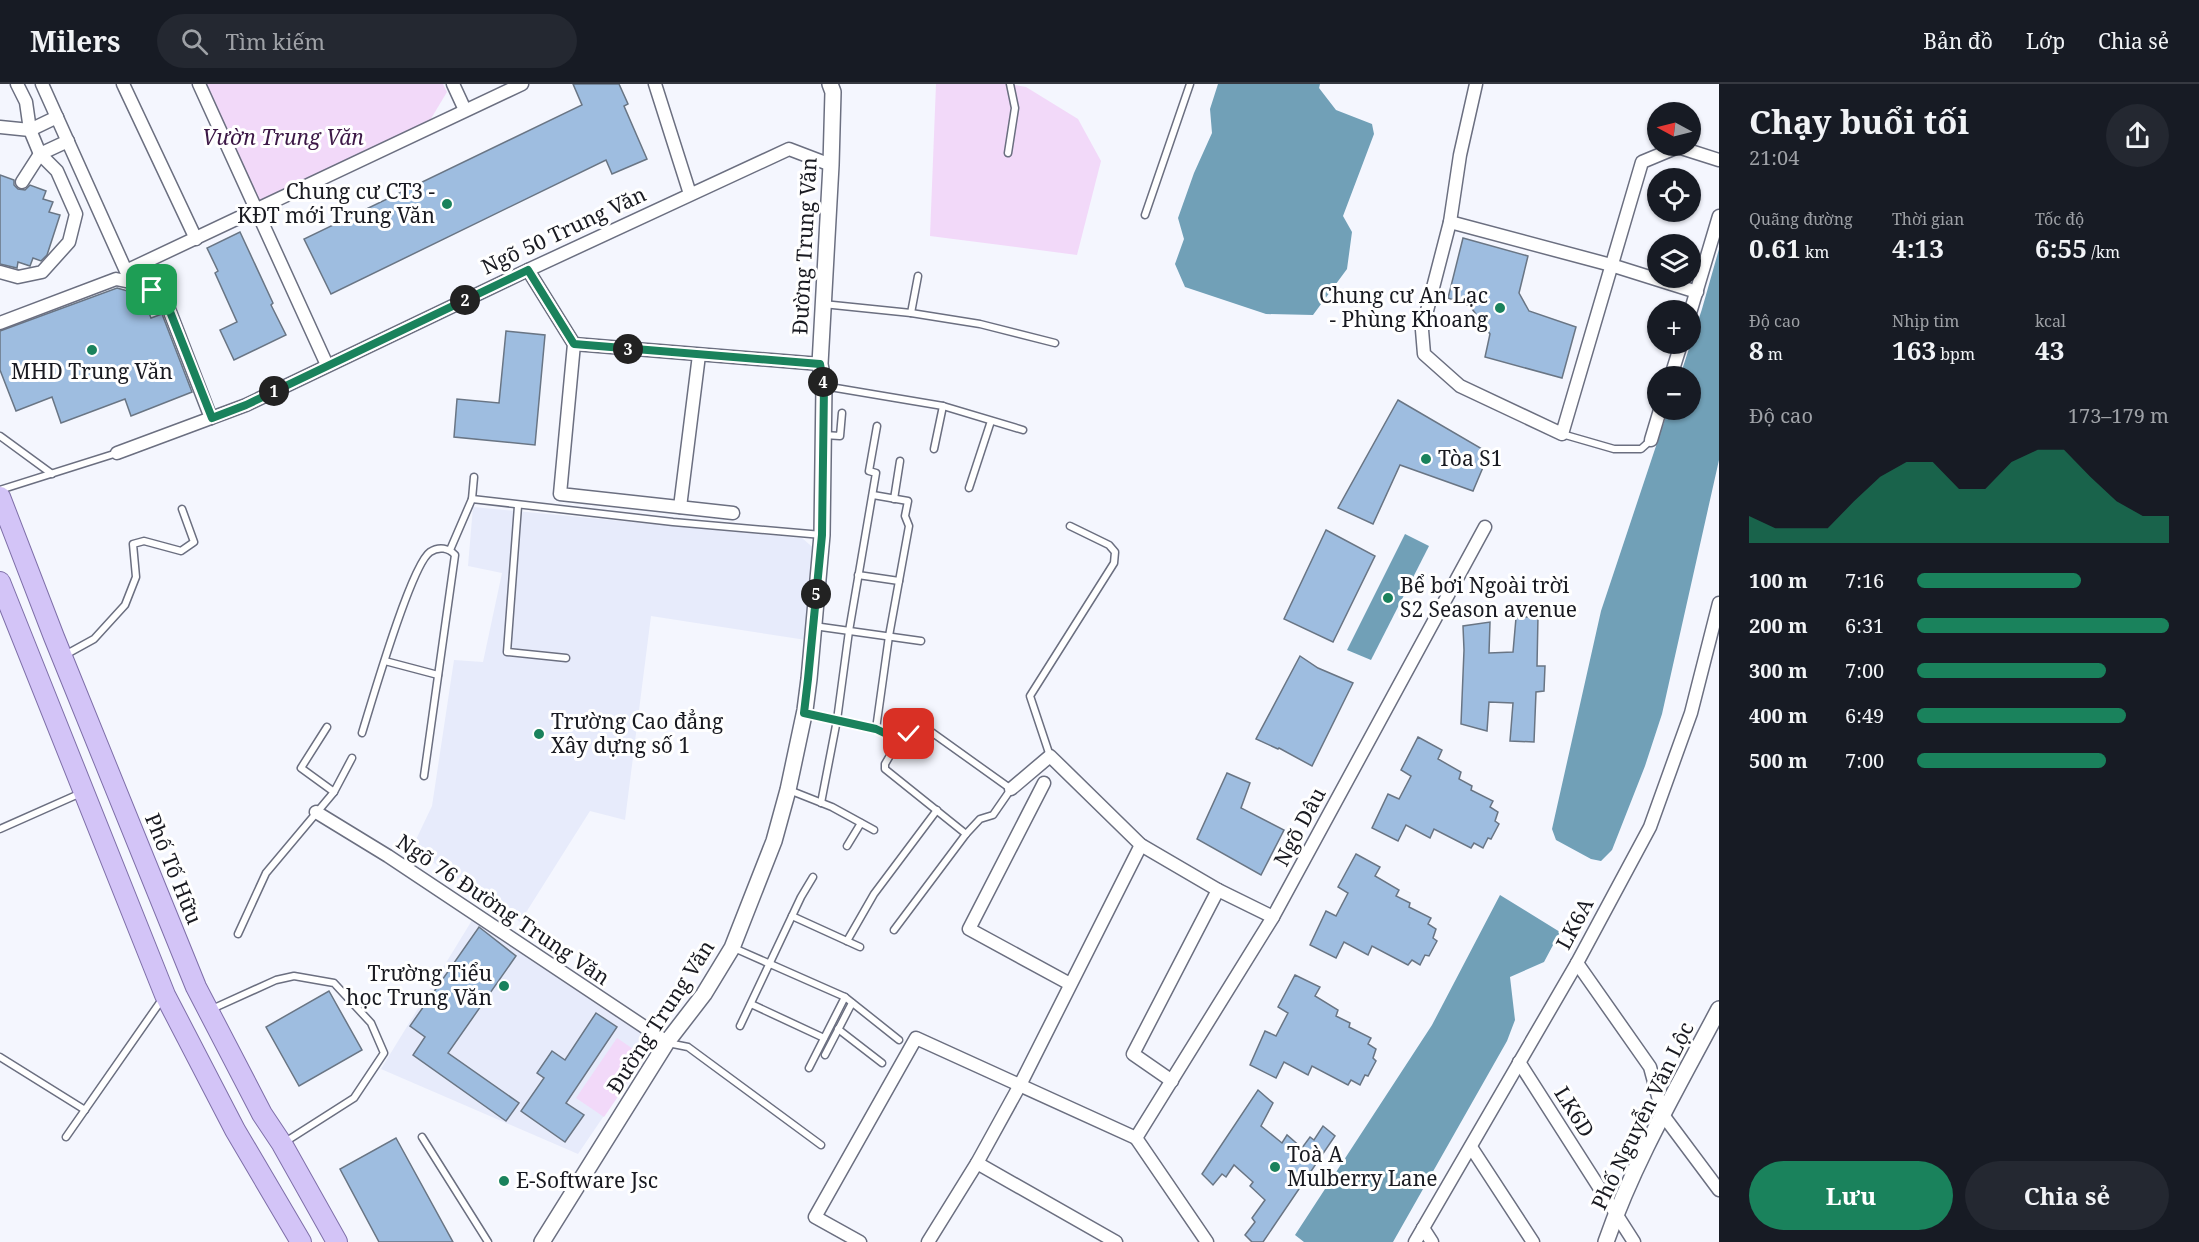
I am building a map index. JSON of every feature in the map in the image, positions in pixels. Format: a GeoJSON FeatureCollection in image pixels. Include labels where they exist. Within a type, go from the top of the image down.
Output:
{"type":"FeatureCollection","features":[{"type":"Feature","properties":{"kind":"main road","name":"Phố Tố Hữu"},"geometry":{"type":"LineString","coordinates":[[0,497],[61,656],[196,987],[262,1114],[282,1144],[337,1242]]}},
{"type":"Feature","properties":{"kind":"main road"},"geometry":{"type":"LineString","coordinates":[[0,582],[165,995],[235,1130],[301,1242]]}},
{"type":"Feature","properties":{"kind":"main road"},"geometry":{"type":"LineString","coordinates":[[126,902],[155,887]]}},
{"type":"Feature","properties":{"kind":"main road"},"geometry":{"type":"LineString","coordinates":[[235,1130],[248,1118],[262,1114]]}},
{"type":"Feature","properties":{"kind":"street"},"geometry":{"type":"LineString","coordinates":[[0,272],[18,278],[42,272],[69,242],[76,214],[57,171],[40,154],[30,130],[26,102],[17,84]]}},
{"type":"Feature","properties":{"kind":"street"},"geometry":{"type":"LineString","coordinates":[[42,84],[126,271],[522,84]]}},
{"type":"Feature","properties":{"kind":"street"},"geometry":{"type":"LineString","coordinates":[[123,84],[196,239]]}},
{"type":"Feature","properties":{"kind":"street"},"geometry":{"type":"LineString","coordinates":[[199,84],[327,365]]}},
{"type":"Feature","properties":{"kind":"street"},"geometry":{"type":"LineString","coordinates":[[453,84],[465,110]]}},
{"type":"Feature","properties":{"kind":"street"},"geometry":{"type":"LineString","coordinates":[[656,84],[690,194]]}},
{"type":"Feature","properties":{"kind":"street","name":"Đường Trung Văn"},"geometry":{"type":"LineString","coordinates":[[542,1242],[667,1042],[704,994],[732,948],[774,841],[788,790],[804,713],[822,535],[824,386],[820,364],[831,165],[832,92],[830,84]]}},
{"type":"Feature","properties":{"kind":"street"},"geometry":{"type":"LineString","coordinates":[[1476,84],[1460,155],[1450,222],[1422,330],[1424,354],[1460,386],[1562,434],[1642,162],[1678,147],[1719,160]]}},
{"type":"Feature","properties":{"kind":"street"},"geometry":{"type":"LineString","coordinates":[[0,127],[30,130],[57,117]]}},
{"type":"Feature","properties":{"kind":"street"},"geometry":{"type":"LineString","coordinates":[[22,182],[40,154],[68,141]]}},
{"type":"Feature","properties":{"kind":"street","name":"Ngõ 50 Trung Văn"},"geometry":{"type":"LineString","coordinates":[[117,453],[246,405],[528,270],[789,149],[831,165]]}},
{"type":"Feature","properties":{"kind":"street"},"geometry":{"type":"LineString","coordinates":[[1694,300],[1719,216]]}},
{"type":"Feature","properties":{"kind":"street"},"geometry":{"type":"LineString","coordinates":[[1450,222],[1697,292]]}},
{"type":"Feature","properties":{"kind":"street"},"geometry":{"type":"LineString","coordinates":[[528,270],[574,344],[560,494],[733,513]]}},
{"type":"Feature","properties":{"kind":"street"},"geometry":{"type":"LineString","coordinates":[[0,323],[116,279],[152,290],[167,304],[212,418]]}},
{"type":"Feature","properties":{"kind":"street"},"geometry":{"type":"LineString","coordinates":[[574,344],[820,364]]}},
{"type":"Feature","properties":{"kind":"street"},"geometry":{"type":"LineString","coordinates":[[680,507],[699,355]]}},
{"type":"Feature","properties":{"kind":"street"},"geometry":{"type":"LineString","coordinates":[[1651,440],[1657,420]]}},
{"type":"Feature","properties":{"kind":"street","name":"Ngõ Dâu"},"geometry":{"type":"LineString","coordinates":[[1136,1138],[1273,917],[1485,527]]}},
{"type":"Feature","properties":{"kind":"street","name":"LK6A"},"geometry":{"type":"LineString","coordinates":[[1415,1242],[1577,963],[1650,826],[1691,713],[1719,603]]}},
{"type":"Feature","properties":{"kind":"street"},"geometry":{"type":"LineString","coordinates":[[1011,789],[1050,756],[1141,845],[1218,890],[1273,917]]}},
{"type":"Feature","properties":{"kind":"street"},"geometry":{"type":"LineString","coordinates":[[1044,783],[969,929],[1070,984]]}},
{"type":"Feature","properties":{"kind":"street","name":"Ngõ 76 Đường Trung Văn"},"geometry":{"type":"LineString","coordinates":[[316,812],[388,856],[667,1042]]}},
{"type":"Feature","properties":{"kind":"street"},"geometry":{"type":"LineString","coordinates":[[928,1242],[977,1163],[1020,1085],[1141,845]]}},
{"type":"Feature","properties":{"kind":"street"},"geometry":{"type":"LineString","coordinates":[[1172,1081],[1133,1053],[1218,890]]}},
{"type":"Feature","properties":{"kind":"street"},"geometry":{"type":"LineString","coordinates":[[1577,963],[1650,1067],[1663,1116],[1719,1190]]}},
{"type":"Feature","properties":{"kind":"street","name":"Phố Nguyễn Văn Lộc"},"geometry":{"type":"LineString","coordinates":[[1606,1242],[1616,1214],[1663,1116],[1719,1009]]}},
{"type":"Feature","properties":{"kind":"street"},"geometry":{"type":"LineString","coordinates":[[860,1242],[815,1218],[916,1038],[1136,1138],[1207,1242]]}},
{"type":"Feature","properties":{"kind":"street","name":"LK6D"},"geometry":{"type":"LineString","coordinates":[[1519,1062],[1634,1242]]}},
{"type":"Feature","properties":{"kind":"street"},"geometry":{"type":"LineString","coordinates":[[1471,1147],[1533,1242]]}},
{"type":"Feature","properties":{"kind":"street"},"geometry":{"type":"LineString","coordinates":[[977,1163],[1116,1242]]}},
{"type":"Feature","properties":{"kind":"street"},"geometry":{"type":"LineString","coordinates":[[1423,1228],[1432,1242]]}},
{"type":"Feature","properties":{"kind":"lane"},"geometry":{"type":"LineString","coordinates":[[1008,153],[1015,108],[1010,84]]}},
{"type":"Feature","properties":{"kind":"lane"},"geometry":{"type":"LineString","coordinates":[[1145,216],[1190,84]]}},
{"type":"Feature","properties":{"kind":"lane"},"geometry":{"type":"LineString","coordinates":[[911,313],[918,276]]}},
{"type":"Feature","properties":{"kind":"lane"},"geometry":{"type":"LineString","coordinates":[[823,304],[911,313],[980,324],[1055,343]]}},
{"type":"Feature","properties":{"kind":"lane"},"geometry":{"type":"LineString","coordinates":[[824,386],[943,406],[1023,430]]}},
{"type":"Feature","properties":{"kind":"lane"},"geometry":{"type":"LineString","coordinates":[[934,448],[943,406]]}},
{"type":"Feature","properties":{"kind":"lane"},"geometry":{"type":"LineString","coordinates":[[824,435],[840,436],[842,413]]}},
{"type":"Feature","properties":{"kind":"lane"},"geometry":{"type":"LineString","coordinates":[[969,488],[991,421]]}},
{"type":"Feature","properties":{"kind":"lane"},"geometry":{"type":"LineString","coordinates":[[821,802],[837,720],[849,631],[873,495],[876,473],[870,471],[878,426]]}},
{"type":"Feature","properties":{"kind":"lane"},"geometry":{"type":"LineString","coordinates":[[1562,434],[1614,449],[1641,448],[1651,440]]}},
{"type":"Feature","properties":{"kind":"lane"},"geometry":{"type":"LineString","coordinates":[[0,436],[51,474]]}},
{"type":"Feature","properties":{"kind":"lane"},"geometry":{"type":"LineString","coordinates":[[0,490],[117,453]]}},
{"type":"Feature","properties":{"kind":"lane"},"geometry":{"type":"LineString","coordinates":[[894,499],[900,461]]}},
{"type":"Feature","properties":{"kind":"lane"},"geometry":{"type":"LineString","coordinates":[[450,550],[472,499],[474,477]]}},
{"type":"Feature","properties":{"kind":"lane"},"geometry":{"type":"LineString","coordinates":[[873,495],[908,501],[905,516],[909,526],[889,636],[876,729]]}},
{"type":"Feature","properties":{"kind":"lane"},"geometry":{"type":"LineString","coordinates":[[472,499],[673,522],[822,535]]}},
{"type":"Feature","properties":{"kind":"lane"},"geometry":{"type":"LineString","coordinates":[[519,506],[507,652],[567,658]]}},
{"type":"Feature","properties":{"kind":"lane"},"geometry":{"type":"LineString","coordinates":[[61,656],[94,639],[125,605],[136,577],[133,544],[144,542],[181,551],[194,542],[182,509]]}},
{"type":"Feature","properties":{"kind":"lane"},"geometry":{"type":"LineString","coordinates":[[1050,756],[1030,696],[1114,563],[1115,552],[1109,545],[1070,526]]}},
{"type":"Feature","properties":{"kind":"lane"},"geometry":{"type":"LineString","coordinates":[[362,733],[408,592],[420,566],[430,552],[443,548],[450,550],[455,555],[424,776]]}},
{"type":"Feature","properties":{"kind":"lane"},"geometry":{"type":"LineString","coordinates":[[858,575],[899,581]]}},
{"type":"Feature","properties":{"kind":"lane"},"geometry":{"type":"LineString","coordinates":[[813,626],[921,641]]}},
{"type":"Feature","properties":{"kind":"lane"},"geometry":{"type":"LineString","coordinates":[[385,661],[438,675]]}},
{"type":"Feature","properties":{"kind":"lane"},"geometry":{"type":"LineString","coordinates":[[804,713],[876,729],[899,740]]}},
{"type":"Feature","properties":{"kind":"lane"},"geometry":{"type":"LineString","coordinates":[[894,930],[966,834],[980,819],[993,814],[1011,789],[914,721],[909,734],[899,740],[885,764],[885,769],[966,834]]}},
{"type":"Feature","properties":{"kind":"lane"},"geometry":{"type":"LineString","coordinates":[[327,728],[301,768],[334,792]]}},
{"type":"Feature","properties":{"kind":"lane"},"geometry":{"type":"LineString","coordinates":[[238,934],[266,873],[334,792],[352,758]]}},
{"type":"Feature","properties":{"kind":"lane"},"geometry":{"type":"LineString","coordinates":[[788,790],[821,802],[874,830]]}},
{"type":"Feature","properties":{"kind":"lane"},"geometry":{"type":"LineString","coordinates":[[0,829],[84,791]]}},
{"type":"Feature","properties":{"kind":"lane"},"geometry":{"type":"LineString","coordinates":[[848,941],[874,894],[937,810]]}},
{"type":"Feature","properties":{"kind":"lane"},"geometry":{"type":"LineString","coordinates":[[847,846],[861,823]]}},
{"type":"Feature","properties":{"kind":"lane"},"geometry":{"type":"LineString","coordinates":[[740,1026],[813,877]]}},
{"type":"Feature","properties":{"kind":"lane"},"geometry":{"type":"LineString","coordinates":[[792,916],[860,947]]}},
{"type":"Feature","properties":{"kind":"lane"},"geometry":{"type":"LineString","coordinates":[[732,948],[845,997],[899,1040]]}},
{"type":"Feature","properties":{"kind":"lane"},"geometry":{"type":"LineString","coordinates":[[208,1010],[276,980],[294,976],[334,983],[371,1023],[384,1053],[354,1098],[282,1144]]}},
{"type":"Feature","properties":{"kind":"lane"},"geometry":{"type":"LineString","coordinates":[[66,1137],[165,995]]}},
{"type":"Feature","properties":{"kind":"lane"},"geometry":{"type":"LineString","coordinates":[[809,1068],[845,997]]}},
{"type":"Feature","properties":{"kind":"lane"},"geometry":{"type":"LineString","coordinates":[[825,1055],[852,1003]]}},
{"type":"Feature","properties":{"kind":"lane"},"geometry":{"type":"LineString","coordinates":[[751,1004],[824,1038]]}},
{"type":"Feature","properties":{"kind":"lane"},"geometry":{"type":"LineString","coordinates":[[838,1029],[882,1063]]}},
{"type":"Feature","properties":{"kind":"lane"},"geometry":{"type":"LineString","coordinates":[[667,1042],[688,1047],[821,1145]]}},
{"type":"Feature","properties":{"kind":"lane"},"geometry":{"type":"LineString","coordinates":[[0,1057],[85,1110]]}},
{"type":"Feature","properties":{"kind":"lane"},"geometry":{"type":"LineString","coordinates":[[422,1137],[488,1242]]}},
{"type":"Feature","properties":{"kind":"shaded area","name":"Trường Cao đẳng Xây dựng số 1"},"geometry":{"type":"Polygon","coordinates":[[[473,507],[802,538],[817,551],[806,640],[651,616],[625,820],[590,811],[520,922],[412,848],[432,806],[454,660],[483,662],[502,573],[468,566],[473,507]]]}},
{"type":"Feature","properties":{"kind":"shaded area","name":"Trường Tiểu học Trung Văn"},"geometry":{"type":"Polygon","coordinates":[[[474,917],[656,1039],[578,1154],[381,1069],[474,917]]]}},
{"type":"Feature","properties":{"kind":"green space","name":"Vườn Trung Văn"},"geometry":{"type":"Polygon","coordinates":[[[199,84],[443,84],[447,92],[423,132],[257,209],[199,84]]]}},
{"type":"Feature","properties":{"kind":"green space"},"geometry":{"type":"Polygon","coordinates":[[[936,84],[1010,84],[1026,87],[1078,119],[1101,161],[1077,255],[930,236],[936,84]]]}},
{"type":"Feature","properties":{"kind":"green space"},"geometry":{"type":"Polygon","coordinates":[[[617,1038],[645,1057],[604,1117],[576,1098],[617,1038]]]}},
{"type":"Feature","properties":{"kind":"water"},"geometry":{"type":"Polygon","coordinates":[[[1218,84],[1320,84],[1319,88],[1336,110],[1372,124],[1374,134],[1343,216],[1352,232],[1347,269],[1313,315],[1266,314],[1185,287],[1175,264],[1184,239],[1178,218],[1194,173],[1212,133],[1210,109],[1218,84]]]}},
{"type":"Feature","properties":{"kind":"water"},"geometry":{"type":"Polygon","coordinates":[[[1719,249],[1719,460],[1662,714],[1645,766],[1612,850],[1601,861],[1591,859],[1556,840],[1552,829],[1601,611],[1665,420],[1701,420],[1701,366],[1683,366],[1687,354],[1701,354],[1702,309],[1719,249]]]}},
{"type":"Feature","properties":{"kind":"water","name":"Bể bơi Ngoài trời S2 Season avenue"},"geometry":{"type":"Polygon","coordinates":[[[1405,534],[1429,546],[1371,660],[1347,650],[1405,534]]]}},
{"type":"Feature","properties":{"kind":"water"},"geometry":{"type":"Polygon","coordinates":[[[1500,895],[1560,932],[1544,962],[1510,977],[1515,1020],[1507,1041],[1393,1242],[1304,1242],[1295,1235],[1432,1025],[1500,895]]]}},
{"type":"Feature","properties":{"kind":"building","name":"Chung cư CT3 - KĐT mới Trung Văn"},"geometry":{"type":"Polygon","coordinates":[[[573,84],[619,84],[628,104],[624,106],[647,159],[612,174],[606,160],[331,294],[304,239],[582,105],[573,84]]]}},
{"type":"Feature","properties":{"kind":"building"},"geometry":{"type":"Polygon","coordinates":[[[0,175],[14,180],[14,185],[18,189],[25,190],[30,185],[46,191],[43,199],[53,202],[49,212],[60,215],[47,255],[41,261],[33,258],[30,266],[18,262],[17,268],[0,264],[0,175]]]}},
{"type":"Feature","properties":{"kind":"building"},"geometry":{"type":"Polygon","coordinates":[[[240,232],[286,335],[234,360],[220,330],[237,322],[215,273],[218,271],[207,248],[240,232]]]}},
{"type":"Feature","properties":{"kind":"building","name":"Chung cư An Lạc - Phùng Khoang"},"geometry":{"type":"Polygon","coordinates":[[[1463,238],[1528,256],[1519,293],[1529,311],[1576,327],[1562,378],[1485,357],[1490,334],[1470,306],[1448,298],[1463,238]]]}},
{"type":"Feature","properties":{"kind":"building","name":"MHD Trung Văn"},"geometry":{"type":"Polygon","coordinates":[[[117,288],[142,295],[151,318],[162,314],[192,392],[131,416],[125,399],[61,423],[52,397],[16,411],[0,370],[0,331],[117,288]]]}},
{"type":"Feature","properties":{"kind":"building"},"geometry":{"type":"Polygon","coordinates":[[[506,331],[545,335],[535,445],[454,437],[457,399],[499,403],[506,331]]]}},
{"type":"Feature","properties":{"kind":"building","name":"Tòa S1"},"geometry":{"type":"Polygon","coordinates":[[[1398,400],[1489,453],[1473,491],[1400,465],[1373,524],[1338,508],[1398,400]]]}},
{"type":"Feature","properties":{"kind":"building"},"geometry":{"type":"Polygon","coordinates":[[[1326,530],[1375,556],[1333,642],[1284,619],[1326,530]]]}},
{"type":"Feature","properties":{"kind":"building"},"geometry":{"type":"Polygon","coordinates":[[[1538,616],[1537,666],[1545,666],[1544,691],[1536,692],[1534,742],[1510,741],[1513,703],[1489,702],[1487,731],[1461,724],[1463,626],[1490,622],[1489,653],[1513,652],[1516,618],[1538,616]]]}},
{"type":"Feature","properties":{"kind":"building"},"geometry":{"type":"Polygon","coordinates":[[[1300,656],[1318,668],[1353,683],[1312,766],[1279,748],[1256,739],[1300,656]]]}},
{"type":"Feature","properties":{"kind":"building"},"geometry":{"type":"Polygon","coordinates":[[[1418,737],[1442,750],[1438,759],[1461,772],[1459,779],[1472,786],[1471,790],[1493,801],[1490,807],[1498,812],[1495,821],[1499,824],[1483,848],[1474,843],[1471,848],[1434,829],[1430,838],[1406,825],[1398,841],[1372,828],[1388,794],[1399,799],[1411,776],[1401,770],[1418,737]]]}},
{"type":"Feature","properties":{"kind":"building"},"geometry":{"type":"Polygon","coordinates":[[[1227,773],[1250,783],[1241,808],[1284,830],[1261,875],[1197,839],[1227,773]]]}},
{"type":"Feature","properties":{"kind":"building"},"geometry":{"type":"Polygon","coordinates":[[[1356,854],[1380,867],[1375,876],[1399,890],[1396,896],[1410,903],[1409,907],[1431,918],[1428,924],[1436,929],[1433,938],[1437,941],[1429,956],[1425,955],[1420,965],[1412,960],[1408,965],[1372,946],[1368,955],[1344,942],[1336,958],[1310,945],[1326,911],[1336,916],[1348,893],[1338,887],[1356,854]]]}},
{"type":"Feature","properties":{"kind":"building"},"geometry":{"type":"Polygon","coordinates":[[[479,927],[516,956],[448,1053],[519,1103],[506,1121],[413,1055],[425,1037],[410,1026],[479,927]]]}},
{"type":"Feature","properties":{"kind":"building"},"geometry":{"type":"Polygon","coordinates":[[[1295,975],[1320,987],[1315,996],[1338,1010],[1336,1016],[1350,1023],[1349,1027],[1371,1038],[1368,1044],[1376,1049],[1373,1058],[1376,1061],[1360,1085],[1351,1080],[1348,1085],[1312,1066],[1308,1075],[1284,1062],[1276,1078],[1250,1065],[1265,1031],[1276,1036],[1288,1013],[1278,1007],[1295,975]]]}},
{"type":"Feature","properties":{"kind":"building"},"geometry":{"type":"Polygon","coordinates":[[[329,991],[362,1050],[299,1086],[266,1027],[329,991]]]}},
{"type":"Feature","properties":{"kind":"building"},"geometry":{"type":"Polygon","coordinates":[[[596,1013],[617,1027],[566,1103],[584,1115],[565,1142],[521,1111],[544,1078],[537,1073],[552,1051],[565,1060],[596,1013]]]}},
{"type":"Feature","properties":{"kind":"building","name":"Toà A Mulberry Lane"},"geometry":{"type":"Polygon","coordinates":[[[1258,1090],[1273,1103],[1261,1126],[1282,1143],[1287,1135],[1302,1148],[1310,1137],[1314,1140],[1323,1126],[1335,1136],[1263,1242],[1252,1242],[1245,1235],[1255,1222],[1252,1218],[1265,1200],[1250,1186],[1253,1182],[1234,1165],[1226,1177],[1222,1174],[1213,1185],[1202,1174],[1258,1090]]]}},
{"type":"Feature","properties":{"kind":"building"},"geometry":{"type":"Polygon","coordinates":[[[396,1138],[453,1242],[379,1242],[340,1169],[396,1138]]]}},
{"type":"Feature","properties":{"kind":"place","name":"Chung cư CT3 - KĐT mới Trung Văn"},"geometry":{"type":"Point","coordinates":[447,204]}},
{"type":"Feature","properties":{"kind":"place","name":"Chung cư An Lạc - Phùng Khoang"},"geometry":{"type":"Point","coordinates":[1500,308]}},
{"type":"Feature","properties":{"kind":"place","name":"MHD Trung Văn"},"geometry":{"type":"Point","coordinates":[92,350]}},
{"type":"Feature","properties":{"kind":"place","name":"Tòa S1"},"geometry":{"type":"Point","coordinates":[1426,459]}},
{"type":"Feature","properties":{"kind":"place","name":"Bể bơi Ngoài trời S2 Season avenue"},"geometry":{"type":"Point","coordinates":[1388,598]}},
{"type":"Feature","properties":{"kind":"place","name":"Trường Cao đẳng Xây dựng số 1"},"geometry":{"type":"Point","coordinates":[539,734]}},
{"type":"Feature","properties":{"kind":"place","name":"Trường Tiểu học Trung Văn"},"geometry":{"type":"Point","coordinates":[504,986]}},
{"type":"Feature","properties":{"kind":"place","name":"Toà A Mulberry Lane"},"geometry":{"type":"Point","coordinates":[1275,1167]}},
{"type":"Feature","properties":{"kind":"place","name":"E-Software Jsc"},"geometry":{"type":"Point","coordinates":[504,1181]}},
{"type":"Feature","properties":{"kind":"route"},"geometry":{"type":"LineString","coordinates":[[152,290],[167,304],[212,418],[246,405],[528,270],[574,344],[820,364],[824,386],[822,535],[804,713],[876,729],[899,740],[909,734]]}}]}
